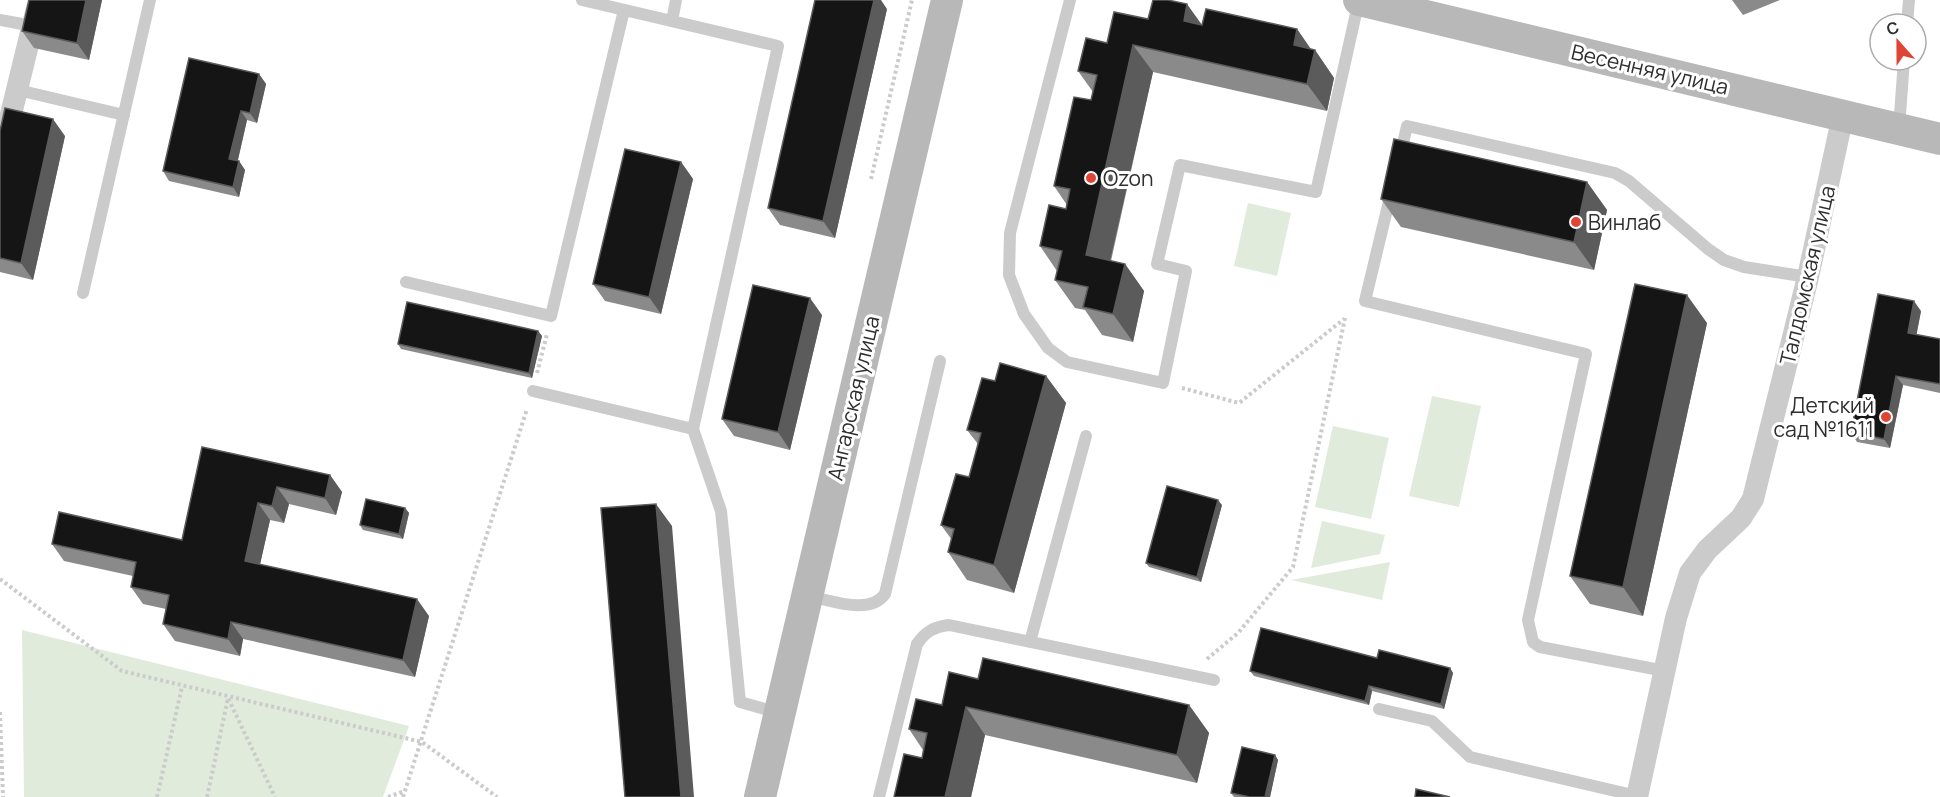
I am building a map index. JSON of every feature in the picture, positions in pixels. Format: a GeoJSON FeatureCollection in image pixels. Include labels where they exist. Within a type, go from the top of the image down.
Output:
{"type":"FeatureCollection","features":[{"type":"Feature","properties":{"kind":"street"},"geometry":{"type":"LineString","coordinates":[[0,159],[39,0]]}},
{"type":"Feature","properties":{"kind":"street","name":"Ангарская улица"},"geometry":{"type":"LineString","coordinates":[[760,797],[947,0]]}},
{"type":"Feature","properties":{"kind":"street","name":"Весенняя улица"},"geometry":{"type":"LineString","coordinates":[[1359,0],[1399,5],[1940,139]]}},
{"type":"Feature","properties":{"kind":"street","name":"Талдомская улица"},"geometry":{"type":"LineString","coordinates":[[1637,796],[1676,618],[1690,573],[1707,550],[1741,518],[1753,499],[1808,277],[1843,115]]}},
{"type":"Feature","properties":{"kind":"lane"},"geometry":{"type":"LineString","coordinates":[[83,293],[150,0]]}},
{"type":"Feature","properties":{"kind":"lane"},"geometry":{"type":"LineString","coordinates":[[582,0],[778,46],[693,429],[721,511],[740,702],[779,713]]}},
{"type":"Feature","properties":{"kind":"lane"},"geometry":{"type":"LineString","coordinates":[[672,21],[676,0]]}},
{"type":"Feature","properties":{"kind":"lane"},"geometry":{"type":"LineString","coordinates":[[1070,0],[1010,233],[1009,274],[1024,314],[1048,348],[1068,362],[1162,383],[1186,271],[1157,264],[1180,165],[1317,192],[1359,0]]}},
{"type":"Feature","properties":{"kind":"lane"},"geometry":{"type":"LineString","coordinates":[[406,282],[551,316],[624,10]]}},
{"type":"Feature","properties":{"kind":"lane"},"geometry":{"type":"LineString","coordinates":[[0,20],[33,26]]}},
{"type":"Feature","properties":{"kind":"lane"},"geometry":{"type":"LineString","coordinates":[[1899,129],[1903,72]]}},
{"type":"Feature","properties":{"kind":"lane"},"geometry":{"type":"LineString","coordinates":[[18,90],[124,115]]}},
{"type":"Feature","properties":{"kind":"lane"},"geometry":{"type":"LineString","coordinates":[[1665,670],[1540,648],[1533,642],[1529,631],[1528,620],[1586,354],[1365,301],[1407,126],[1615,173],[1629,181],[1724,260],[1744,267],[1808,277]]}},
{"type":"Feature","properties":{"kind":"lane"},"geometry":{"type":"LineString","coordinates":[[806,595],[866,606],[879,602],[885,594],[940,361]]}},
{"type":"Feature","properties":{"kind":"lane"},"geometry":{"type":"LineString","coordinates":[[533,391],[693,429]]}},
{"type":"Feature","properties":{"kind":"lane"},"geometry":{"type":"LineString","coordinates":[[1030,642],[1086,436]]}},
{"type":"Feature","properties":{"kind":"lane"},"geometry":{"type":"LineString","coordinates":[[879,797],[917,644],[925,633],[936,627],[949,625],[1214,680]]}},
{"type":"Feature","properties":{"kind":"lane"},"geometry":{"type":"LineString","coordinates":[[1379,709],[1432,721],[1470,757],[1637,796]]}},
{"type":"Feature","properties":{"kind":"path"},"geometry":{"type":"LineString","coordinates":[[1162,383],[1239,403],[1365,301]]}},
{"type":"Feature","properties":{"kind":"path"},"geometry":{"type":"LineString","coordinates":[[403,797],[533,391],[551,316]]}},
{"type":"Feature","properties":{"kind":"path"},"geometry":{"type":"LineString","coordinates":[[1188,675],[1238,633],[1293,567],[1345,318]]}},
{"type":"Feature","properties":{"kind":"path"},"geometry":{"type":"LineString","coordinates":[[0,579],[122,671],[228,698],[422,742],[497,797]]}},
{"type":"Feature","properties":{"kind":"path"},"geometry":{"type":"LineString","coordinates":[[157,797],[182,686]]}},
{"type":"Feature","properties":{"kind":"path"},"geometry":{"type":"LineString","coordinates":[[207,797],[228,698]]}},
{"type":"Feature","properties":{"kind":"path"},"geometry":{"type":"LineString","coordinates":[[228,698],[275,797]]}},
{"type":"Feature","properties":{"kind":"path"},"geometry":{"type":"LineString","coordinates":[[0,712],[3,797]]}},
{"type":"Feature","properties":{"kind":"path"},"geometry":{"type":"LineString","coordinates":[[388,797],[405,791]]}},
{"type":"Feature","properties":{"kind":"green space"},"geometry":{"type":"Polygon","coordinates":[[[1248,203],[1291,213],[1277,276],[1234,266],[1248,203]]]}},
{"type":"Feature","properties":{"kind":"green space"},"geometry":{"type":"Polygon","coordinates":[[[1432,396],[1481,406],[1459,507],[1409,496],[1432,396]]]}},
{"type":"Feature","properties":{"kind":"green space"},"geometry":{"type":"Polygon","coordinates":[[[1333,426],[1389,438],[1371,519],[1315,507],[1333,426]]]}},
{"type":"Feature","properties":{"kind":"green space"},"geometry":{"type":"Polygon","coordinates":[[[1322,521],[1385,535],[1380,554],[1311,568],[1322,521]]]}},
{"type":"Feature","properties":{"kind":"green space"},"geometry":{"type":"Polygon","coordinates":[[[1390,562],[1382,600],[1291,580],[1390,562]]]}},
{"type":"Feature","properties":{"kind":"green space"},"geometry":{"type":"Polygon","coordinates":[[[22,630],[409,726],[383,797],[24,797],[22,630]]]}},
{"type":"Feature","properties":{"kind":"building"},"geometry":{"type":"Polygon","coordinates":[[[29,0],[86,0],[77,43],[22,31],[29,0]]]}},
{"type":"Feature","properties":{"kind":"building"},"geometry":{"type":"Polygon","coordinates":[[[815,0],[874,0],[823,221],[768,208],[815,0]]]}},
{"type":"Feature","properties":{"kind":"building"},"geometry":{"type":"Polygon","coordinates":[[[1153,0],[1187,4],[1184,21],[1202,25],[1206,9],[1297,29],[1294,45],[1315,50],[1307,84],[1133,45],[1086,255],[1125,264],[1113,314],[1083,307],[1088,287],[1055,280],[1062,251],[1040,246],[1049,205],[1066,209],[1070,189],[1054,186],[1074,97],[1091,100],[1097,75],[1078,71],[1086,38],[1107,43],[1114,12],[1148,19],[1153,0]]]}},
{"type":"Feature","properties":{"kind":"building"},"geometry":{"type":"Polygon","coordinates":[[[189,58],[259,74],[250,113],[241,111],[229,159],[239,161],[233,187],[163,171],[189,58]]]}},
{"type":"Feature","properties":{"kind":"building"},"geometry":{"type":"Polygon","coordinates":[[[5,108],[53,119],[21,263],[0,258],[0,131],[5,108]]]}},
{"type":"Feature","properties":{"kind":"building"},"geometry":{"type":"Polygon","coordinates":[[[1394,139],[1587,182],[1574,242],[1381,199],[1394,139]]]}},
{"type":"Feature","properties":{"kind":"building"},"geometry":{"type":"Polygon","coordinates":[[[625,149],[681,162],[649,297],[593,284],[625,149]]]}},
{"type":"Feature","properties":{"kind":"building"},"geometry":{"type":"Polygon","coordinates":[[[1635,284],[1687,295],[1623,587],[1570,576],[1635,284]]]}},
{"type":"Feature","properties":{"kind":"building"},"geometry":{"type":"Polygon","coordinates":[[[753,285],[810,298],[778,432],[722,419],[753,285]]]}},
{"type":"Feature","properties":{"kind":"building"},"geometry":{"type":"Polygon","coordinates":[[[1878,294],[1914,301],[1908,333],[1940,339],[1940,384],[1896,376],[1884,439],[1851,432],[1878,294]]]}},
{"type":"Feature","properties":{"kind":"building"},"geometry":{"type":"Polygon","coordinates":[[[407,302],[538,331],[529,373],[398,344],[407,302]]]}},
{"type":"Feature","properties":{"kind":"building"},"geometry":{"type":"Polygon","coordinates":[[[1000,363],[1046,376],[994,565],[948,552],[954,529],[941,525],[956,474],[969,477],[981,433],[967,430],[982,378],[995,381],[1000,363]]]}},
{"type":"Feature","properties":{"kind":"building"},"geometry":{"type":"Polygon","coordinates":[[[202,447],[330,475],[325,498],[277,487],[272,506],[258,503],[245,561],[417,599],[403,660],[231,622],[228,639],[163,624],[169,595],[131,587],[136,562],[52,544],[59,512],[182,540],[202,447]]]}},
{"type":"Feature","properties":{"kind":"building"},"geometry":{"type":"Polygon","coordinates":[[[1167,486],[1218,500],[1197,577],[1146,563],[1167,486]]]}},
{"type":"Feature","properties":{"kind":"building"},"geometry":{"type":"Polygon","coordinates":[[[366,499],[405,508],[399,534],[360,525],[366,499]]]}},
{"type":"Feature","properties":{"kind":"building"},"geometry":{"type":"Polygon","coordinates":[[[656,504],[681,797],[625,797],[601,508],[656,504]]]}},
{"type":"Feature","properties":{"kind":"building"},"geometry":{"type":"Polygon","coordinates":[[[1261,628],[1377,658],[1379,650],[1450,668],[1441,704],[1369,686],[1365,701],[1250,671],[1261,628]]]}},
{"type":"Feature","properties":{"kind":"building"},"geometry":{"type":"Polygon","coordinates":[[[983,658],[1189,705],[1177,755],[966,707],[945,797],[894,797],[904,754],[922,758],[927,733],[909,729],[916,699],[942,705],[949,672],[978,679],[983,658]]]}},
{"type":"Feature","properties":{"kind":"building"},"geometry":{"type":"Polygon","coordinates":[[[1242,747],[1275,755],[1265,797],[1231,793],[1242,747]]]}},
{"type":"Feature","properties":{"kind":"building"},"geometry":{"type":"Polygon","coordinates":[[[1416,789],[1450,797],[1415,797],[1416,789]]]}},
{"type":"Feature","properties":{"kind":"place","name":"Ozon"},"geometry":{"type":"Point","coordinates":[1091,178]}},
{"type":"Feature","properties":{"kind":"place","name":"Винлаб"},"geometry":{"type":"Point","coordinates":[1576,222]}},
{"type":"Feature","properties":{"kind":"place","name":"Детский сад №1611"},"geometry":{"type":"Point","coordinates":[1886,417]}}]}
